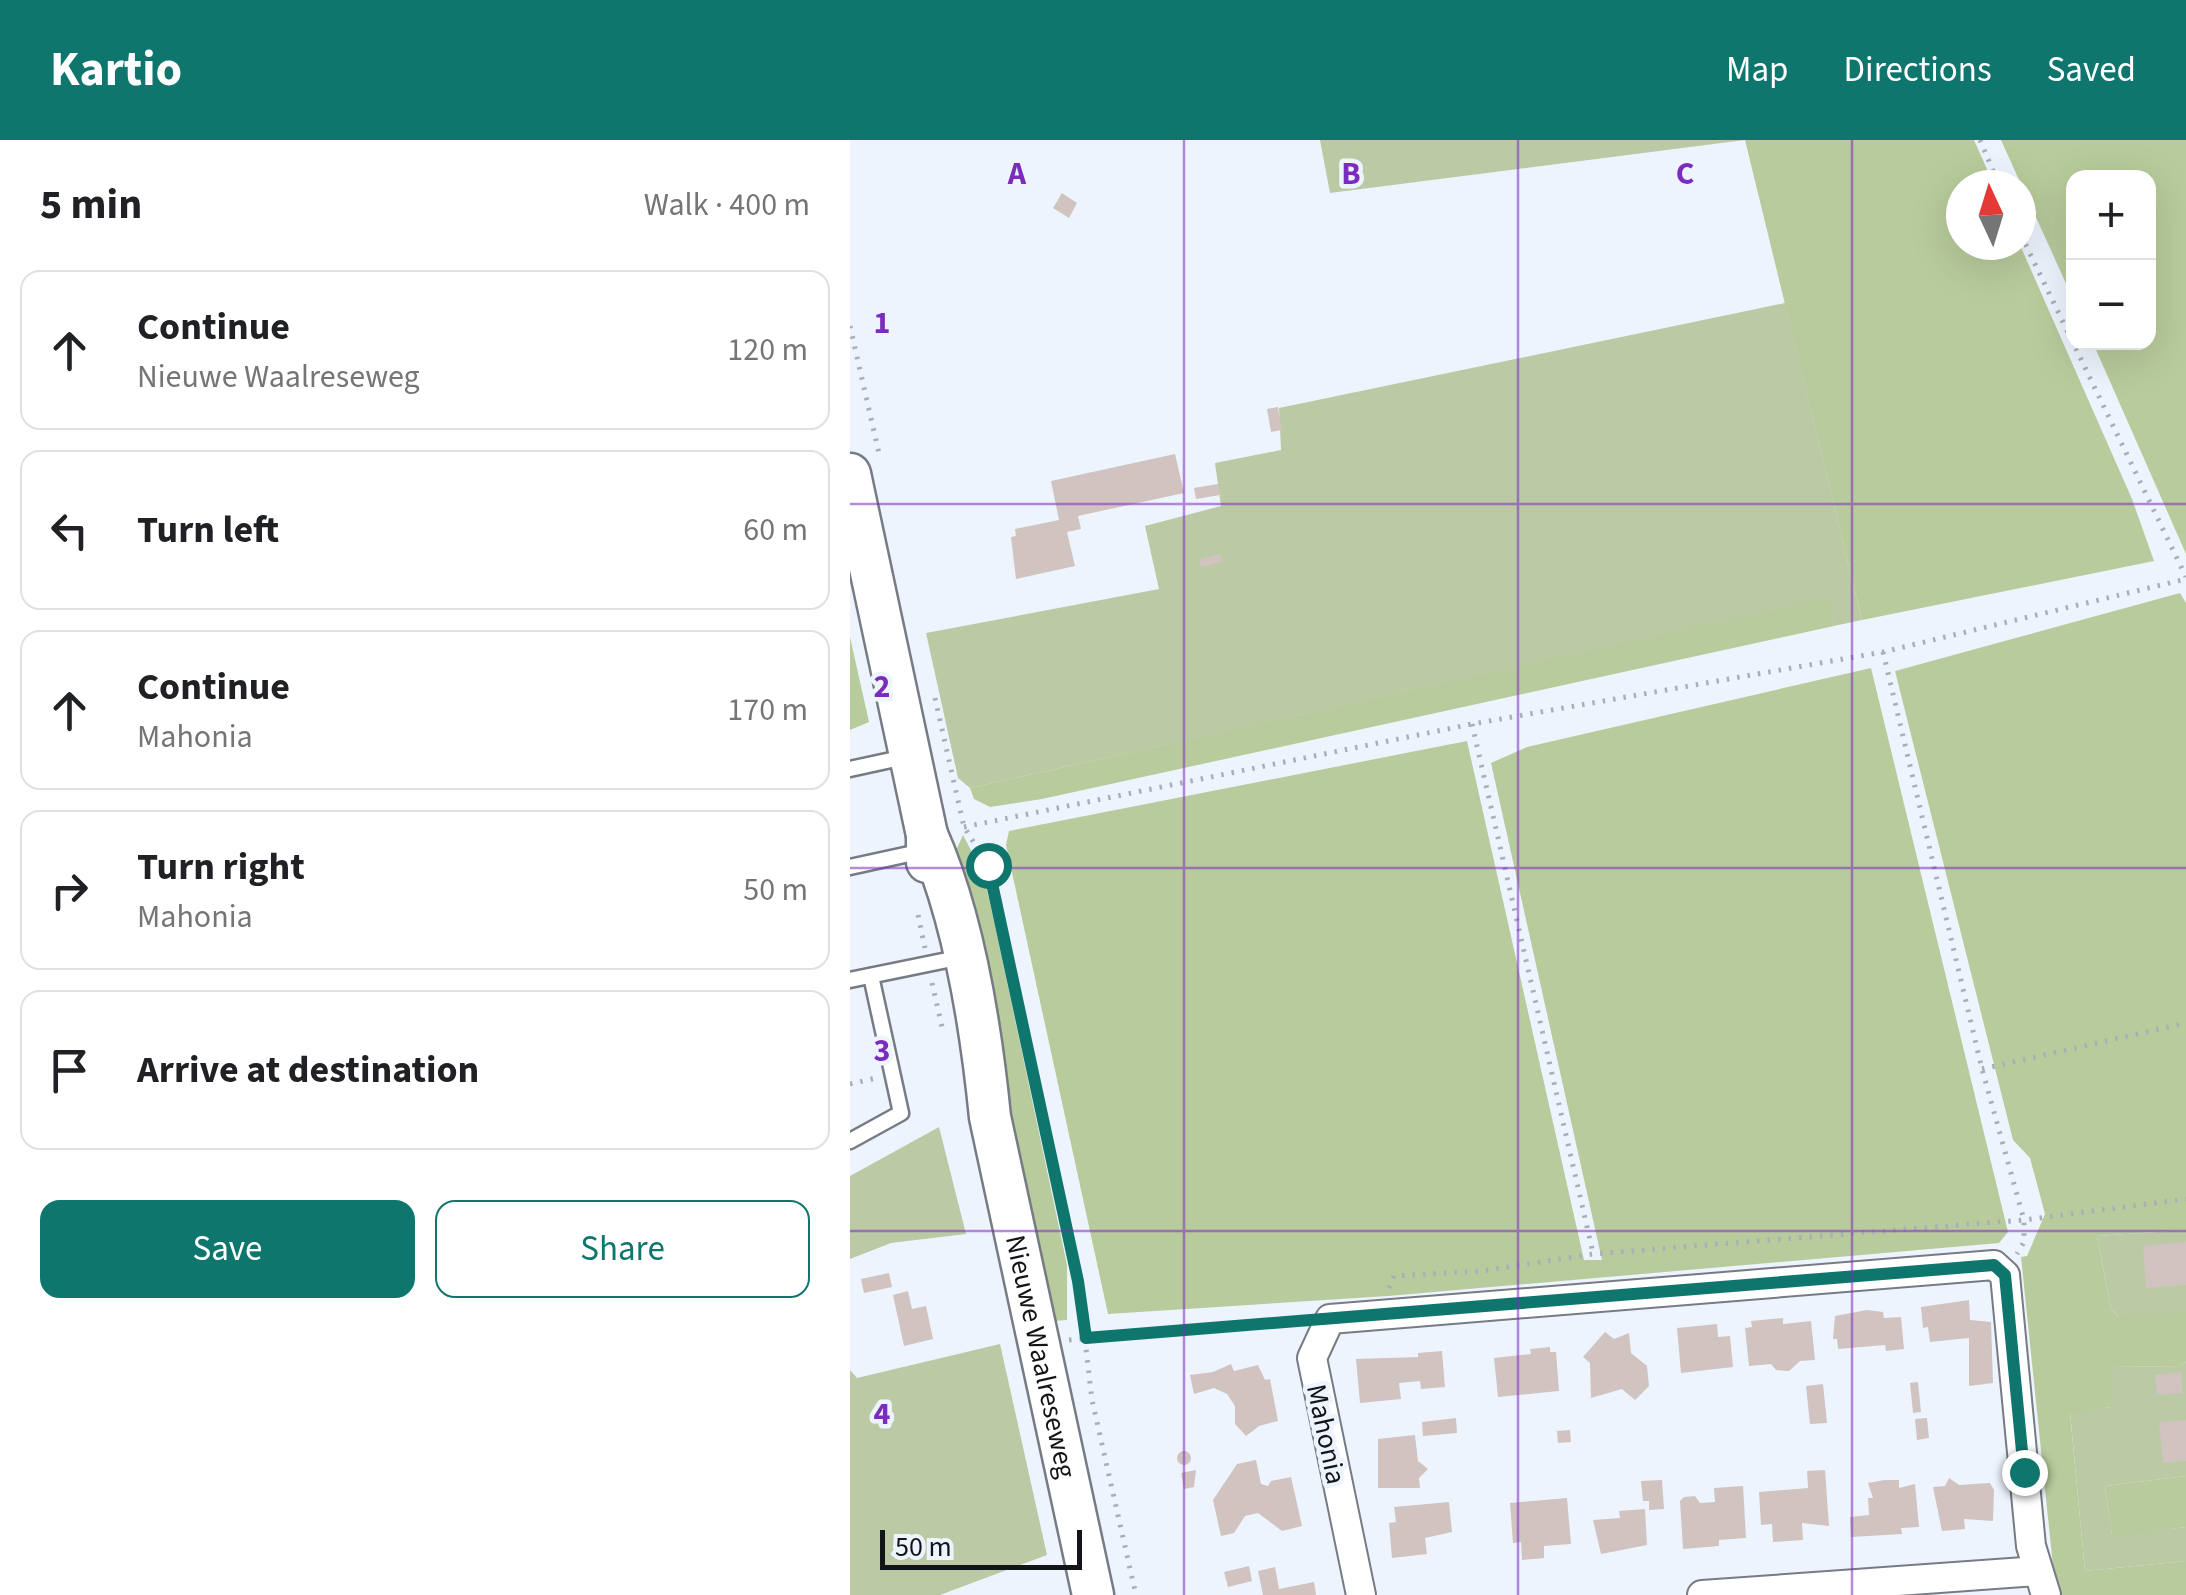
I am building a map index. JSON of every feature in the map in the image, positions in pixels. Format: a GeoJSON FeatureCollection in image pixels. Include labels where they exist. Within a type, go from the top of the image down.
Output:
{"type":"FeatureCollection","features":[{"type":"Feature","properties":{"kind":"street","name":"Nieuwe Waalreseweg"},"geometry":{"type":"LineString","coordinates":[[850,474],[910,756],[940,837],[954,958],[983,1053],[990,1118],[1094,1595]]}},
{"type":"Feature","properties":{"kind":"street"},"geometry":{"type":"LineString","coordinates":[[1330,1319],[1994,1265],[2005,1275],[2031,1546],[2042,1583],[1702,1595]]}},
{"type":"Feature","properties":{"kind":"street","name":"Mahonia"},"geometry":{"type":"LineString","coordinates":[[1330,1319],[1312,1358],[1361,1595]]}},
{"type":"Feature","properties":{"kind":"lane"},"geometry":{"type":"LineString","coordinates":[[850,769],[910,756]]}},
{"type":"Feature","properties":{"kind":"lane"},"geometry":{"type":"LineString","coordinates":[[850,867],[940,837]]}},
{"type":"Feature","properties":{"kind":"lane"},"geometry":{"type":"LineString","coordinates":[[850,980],[954,958]]}},
{"type":"Feature","properties":{"kind":"lane"},"geometry":{"type":"LineString","coordinates":[[850,1141],[901,1113],[871,976]]}},
{"type":"Feature","properties":{"kind":"path"},"geometry":{"type":"LineString","coordinates":[[1980,140],[1993,170]]}},
{"type":"Feature","properties":{"kind":"path"},"geometry":{"type":"LineString","coordinates":[[940,837],[1472,724],[1883,652],[2186,578],[2033,260]]}},
{"type":"Feature","properties":{"kind":"path"},"geometry":{"type":"LineString","coordinates":[[1883,652],[1982,1069],[2024,1220],[2024,1242],[2005,1275]]}},
{"type":"Feature","properties":{"kind":"path"},"geometry":{"type":"LineString","coordinates":[[1472,724],[1593,1254]]}},
{"type":"Feature","properties":{"kind":"path","name":"Nieuwe Waalreseweg"},"geometry":{"type":"LineString","coordinates":[[940,837],[988,865],[1078,1281],[1092,1400],[1136,1595]]}},
{"type":"Feature","properties":{"kind":"path"},"geometry":{"type":"LineString","coordinates":[[1982,1069],[2186,1023]]}},
{"type":"Feature","properties":{"kind":"path"},"geometry":{"type":"LineString","coordinates":[[1394,1276],[1482,1272],[1593,1254],[2024,1220],[2186,1199]]}},
{"type":"Feature","properties":{"kind":"path"},"geometry":{"type":"LineString","coordinates":[[1086,1338],[1330,1319]]}},
{"type":"Feature","properties":{"kind":"green space"},"geometry":{"type":"Polygon","coordinates":[[[1320,140],[1745,140],[1330,193],[1320,140]]]}},
{"type":"Feature","properties":{"kind":"green space"},"geometry":{"type":"Polygon","coordinates":[[[1745,140],[1974,140],[1987,170],[1946,170],[1946,260],[2027,260],[2132,499],[2154,561],[1862,620],[1745,140]]]}},
{"type":"Feature","properties":{"kind":"green space"},"geometry":{"type":"Polygon","coordinates":[[[2001,140],[2186,140],[2186,554],[2096,350],[2156,350],[2156,170],[2066,170],[2066,284],[2036,217],[2036,170],[2015,170],[2001,140]]]}},
{"type":"Feature","properties":{"kind":"green space"},"geometry":{"type":"Polygon","coordinates":[[[1785,303],[1862,620],[1834,626],[1827,599],[970,788],[958,778],[926,633],[1159,589],[1145,526],[1221,506],[1215,463],[1281,450],[1279,408],[1785,303]]]}},
{"type":"Feature","properties":{"kind":"green space"},"geometry":{"type":"Polygon","coordinates":[[[2180,593],[2186,603],[2186,1230],[2097,1236],[2111,1309],[2118,1316],[2186,1313],[2186,1362],[2179,1366],[2112,1367],[2112,1407],[2070,1413],[2085,1571],[2186,1561],[2186,1595],[2056,1595],[2021,1257],[2027,1256],[2045,1214],[2030,1158],[2013,1140],[1895,671],[2180,593]]]}},
{"type":"Feature","properties":{"kind":"green space"},"geometry":{"type":"Polygon","coordinates":[[[1828,598],[1834,626],[1042,799],[990,807],[974,799],[970,788],[1828,598]]]}},
{"type":"Feature","properties":{"kind":"green space"},"geometry":{"type":"Polygon","coordinates":[[[850,637],[869,722],[850,730],[850,637]]]}},
{"type":"Feature","properties":{"kind":"green space"},"geometry":{"type":"Polygon","coordinates":[[[1871,668],[2008,1232],[1999,1243],[1388,1296],[1108,1314],[1006,845],[1009,831],[1467,741],[1584,1260],[1602,1260],[1491,763],[1527,747],[1871,668]]]}},
{"type":"Feature","properties":{"kind":"green space"},"geometry":{"type":"Polygon","coordinates":[[[963,835],[983,873],[996,930],[1067,1265],[1067,1320],[1054,1321],[952,859],[963,835]]]}},
{"type":"Feature","properties":{"kind":"green space"},"geometry":{"type":"Polygon","coordinates":[[[939,1127],[966,1234],[891,1243],[850,1259],[850,1176],[939,1127]]]}},
{"type":"Feature","properties":{"kind":"green space"},"geometry":{"type":"Polygon","coordinates":[[[2186,1230],[2186,1316],[2118,1316],[2111,1309],[2097,1236],[2186,1230]]]}},
{"type":"Feature","properties":{"kind":"green space"},"geometry":{"type":"Polygon","coordinates":[[[1000,1344],[1047,1555],[940,1595],[850,1595],[850,1370],[857,1378],[1000,1344]]]}},
{"type":"Feature","properties":{"kind":"green space"},"geometry":{"type":"Polygon","coordinates":[[[2186,1362],[2186,1476],[2105,1486],[2112,1535],[2186,1527],[2186,1561],[2085,1571],[2070,1412],[2112,1407],[2111,1367],[2179,1366],[2186,1362]]]}},
{"type":"Feature","properties":{"kind":"green space"},"geometry":{"type":"Polygon","coordinates":[[[2186,1476],[2186,1527],[2112,1536],[2105,1486],[2186,1476]]]}},
{"type":"Feature","properties":{"kind":"building"},"geometry":{"type":"Polygon","coordinates":[[[1062,193],[1077,203],[1069,218],[1053,208],[1062,193]]]}},
{"type":"Feature","properties":{"kind":"building"},"geometry":{"type":"Polygon","coordinates":[[[1278,407],[1282,430],[1271,432],[1267,409],[1278,407]]]}},
{"type":"Feature","properties":{"kind":"building"},"geometry":{"type":"Polygon","coordinates":[[[1175,454],[1184,493],[1078,516],[1081,529],[1067,532],[1075,566],[1016,579],[1011,537],[1016,536],[1015,529],[1059,520],[1051,481],[1175,454]]]}},
{"type":"Feature","properties":{"kind":"building"},"geometry":{"type":"Polygon","coordinates":[[[1218,484],[1220,495],[1196,499],[1194,488],[1218,484]]]}},
{"type":"Feature","properties":{"kind":"building"},"geometry":{"type":"Polygon","coordinates":[[[1220,554],[1222,562],[1201,567],[1199,559],[1220,554]]]}},
{"type":"Feature","properties":{"kind":"building"},"geometry":{"type":"Polygon","coordinates":[[[2186,1242],[2186,1285],[2146,1288],[2143,1246],[2186,1242]]]}},
{"type":"Feature","properties":{"kind":"building"},"geometry":{"type":"Polygon","coordinates":[[[889,1273],[892,1287],[864,1293],[861,1279],[889,1273]]]}},
{"type":"Feature","properties":{"kind":"building"},"geometry":{"type":"Polygon","coordinates":[[[908,1291],[912,1309],[926,1306],[933,1339],[904,1346],[893,1295],[908,1291]]]}},
{"type":"Feature","properties":{"kind":"building"},"geometry":{"type":"Polygon","coordinates":[[[1969,1300],[1970,1320],[1991,1322],[1993,1383],[1969,1386],[1969,1338],[1930,1342],[1928,1327],[1923,1328],[1921,1307],[1969,1300]]]}},
{"type":"Feature","properties":{"kind":"building"},"geometry":{"type":"Polygon","coordinates":[[[1867,1310],[1883,1312],[1884,1318],[1901,1317],[1904,1349],[1886,1351],[1885,1345],[1838,1349],[1837,1339],[1833,1339],[1835,1316],[1867,1310]]]}},
{"type":"Feature","properties":{"kind":"building"},"geometry":{"type":"Polygon","coordinates":[[[1783,1318],[1783,1324],[1811,1321],[1815,1360],[1800,1361],[1789,1371],[1776,1370],[1771,1364],[1749,1366],[1745,1328],[1752,1327],[1751,1321],[1783,1318]]]}},
{"type":"Feature","properties":{"kind":"building"},"geometry":{"type":"Polygon","coordinates":[[[1717,1324],[1718,1337],[1730,1336],[1733,1367],[1681,1373],[1677,1328],[1717,1324]]]}},
{"type":"Feature","properties":{"kind":"building"},"geometry":{"type":"Polygon","coordinates":[[[1605,1332],[1614,1339],[1629,1333],[1631,1353],[1647,1366],[1649,1386],[1635,1400],[1622,1389],[1591,1398],[1590,1363],[1583,1357],[1605,1332]]]}},
{"type":"Feature","properties":{"kind":"building"},"geometry":{"type":"Polygon","coordinates":[[[1550,1347],[1550,1352],[1556,1352],[1559,1391],[1498,1397],[1494,1358],[1531,1354],[1530,1349],[1550,1347]]]}},
{"type":"Feature","properties":{"kind":"building"},"geometry":{"type":"Polygon","coordinates":[[[1442,1351],[1445,1387],[1421,1389],[1420,1381],[1399,1383],[1401,1399],[1360,1403],[1356,1359],[1418,1357],[1418,1353],[1442,1351]]]}},
{"type":"Feature","properties":{"kind":"building"},"geometry":{"type":"Polygon","coordinates":[[[1231,1364],[1234,1371],[1258,1365],[1265,1380],[1270,1379],[1278,1421],[1259,1426],[1246,1436],[1235,1424],[1235,1406],[1227,1394],[1214,1388],[1194,1394],[1190,1375],[1213,1372],[1231,1364]]]}},
{"type":"Feature","properties":{"kind":"building"},"geometry":{"type":"Polygon","coordinates":[[[2181,1372],[2183,1393],[2157,1395],[2155,1375],[2181,1372]]]}},
{"type":"Feature","properties":{"kind":"building"},"geometry":{"type":"Polygon","coordinates":[[[1918,1382],[1921,1412],[1913,1413],[1910,1383],[1918,1382]]]}},
{"type":"Feature","properties":{"kind":"building"},"geometry":{"type":"Polygon","coordinates":[[[1823,1384],[1827,1423],[1810,1424],[1806,1386],[1823,1384]]]}},
{"type":"Feature","properties":{"kind":"building"},"geometry":{"type":"Polygon","coordinates":[[[1456,1418],[1457,1433],[1423,1436],[1422,1422],[1456,1418]]]}},
{"type":"Feature","properties":{"kind":"building"},"geometry":{"type":"Polygon","coordinates":[[[1927,1418],[1929,1438],[1917,1440],[1915,1419],[1927,1418]]]}},
{"type":"Feature","properties":{"kind":"building"},"geometry":{"type":"Polygon","coordinates":[[[2186,1420],[2186,1461],[2163,1463],[2159,1422],[2186,1420]]]}},
{"type":"Feature","properties":{"kind":"building"},"geometry":{"type":"Polygon","coordinates":[[[1570,1430],[1571,1442],[1558,1443],[1557,1431],[1570,1430]]]}},
{"type":"Feature","properties":{"kind":"building"},"geometry":{"type":"Polygon","coordinates":[[[1415,1435],[1418,1461],[1428,1469],[1419,1478],[1420,1488],[1378,1488],[1378,1439],[1415,1435]]]}},
{"type":"Feature","properties":{"kind":"building"},"geometry":{"type":"Polygon","coordinates":[[[1184,1451],[1191,1458],[1184,1465],[1177,1458],[1184,1451]]]}},
{"type":"Feature","properties":{"kind":"building"},"geometry":{"type":"Polygon","coordinates":[[[1256,1460],[1261,1484],[1268,1486],[1271,1481],[1291,1477],[1302,1526],[1282,1531],[1258,1513],[1245,1516],[1234,1533],[1221,1536],[1213,1500],[1237,1464],[1256,1460]]]}},
{"type":"Feature","properties":{"kind":"building"},"geometry":{"type":"Polygon","coordinates":[[[1196,1470],[1194,1487],[1184,1489],[1181,1473],[1196,1470]]]}},
{"type":"Feature","properties":{"kind":"building"},"geometry":{"type":"Polygon","coordinates":[[[1825,1470],[1829,1526],[1802,1523],[1803,1540],[1773,1542],[1772,1524],[1761,1525],[1759,1492],[1808,1488],[1807,1471],[1825,1470]]]}},
{"type":"Feature","properties":{"kind":"building"},"geometry":{"type":"Polygon","coordinates":[[[1949,1478],[1959,1485],[1990,1483],[1994,1490],[1993,1521],[1964,1519],[1965,1529],[1942,1531],[1933,1487],[1945,1486],[1949,1478]]]}},
{"type":"Feature","properties":{"kind":"building"},"geometry":{"type":"Polygon","coordinates":[[[1662,1480],[1664,1509],[1649,1510],[1649,1501],[1643,1501],[1641,1481],[1662,1480]]]}},
{"type":"Feature","properties":{"kind":"building"},"geometry":{"type":"Polygon","coordinates":[[[1899,1480],[1899,1488],[1915,1484],[1919,1527],[1901,1528],[1902,1534],[1851,1537],[1850,1517],[1869,1515],[1868,1498],[1873,1498],[1868,1483],[1899,1480]]]}},
{"type":"Feature","properties":{"kind":"building"},"geometry":{"type":"Polygon","coordinates":[[[1743,1486],[1746,1538],[1719,1540],[1719,1546],[1683,1549],[1680,1501],[1695,1496],[1700,1503],[1715,1502],[1714,1488],[1743,1486]]]}},
{"type":"Feature","properties":{"kind":"building"},"geometry":{"type":"Polygon","coordinates":[[[1567,1498],[1571,1544],[1544,1546],[1544,1558],[1522,1560],[1521,1542],[1513,1543],[1510,1503],[1567,1498]]]}},
{"type":"Feature","properties":{"kind":"building"},"geometry":{"type":"Polygon","coordinates":[[[1449,1502],[1452,1532],[1425,1538],[1427,1554],[1392,1558],[1389,1523],[1396,1522],[1394,1507],[1449,1502]]]}},
{"type":"Feature","properties":{"kind":"building"},"geometry":{"type":"Polygon","coordinates":[[[1645,1509],[1647,1545],[1601,1554],[1593,1520],[1620,1518],[1619,1511],[1645,1509]]]}},
{"type":"Feature","properties":{"kind":"building"},"geometry":{"type":"Polygon","coordinates":[[[1249,1566],[1252,1581],[1228,1587],[1224,1572],[1249,1566]]]}},
{"type":"Feature","properties":{"kind":"building"},"geometry":{"type":"Polygon","coordinates":[[[1275,1567],[1279,1589],[1314,1582],[1316,1595],[1263,1595],[1258,1571],[1275,1567]]]}},
{"type":"Feature","properties":{"kind":"route"},"geometry":{"type":"LineString","coordinates":[[988,865],[1078,1281],[1086,1338],[1994,1265],[2005,1275],[2024,1472]]}}]}
